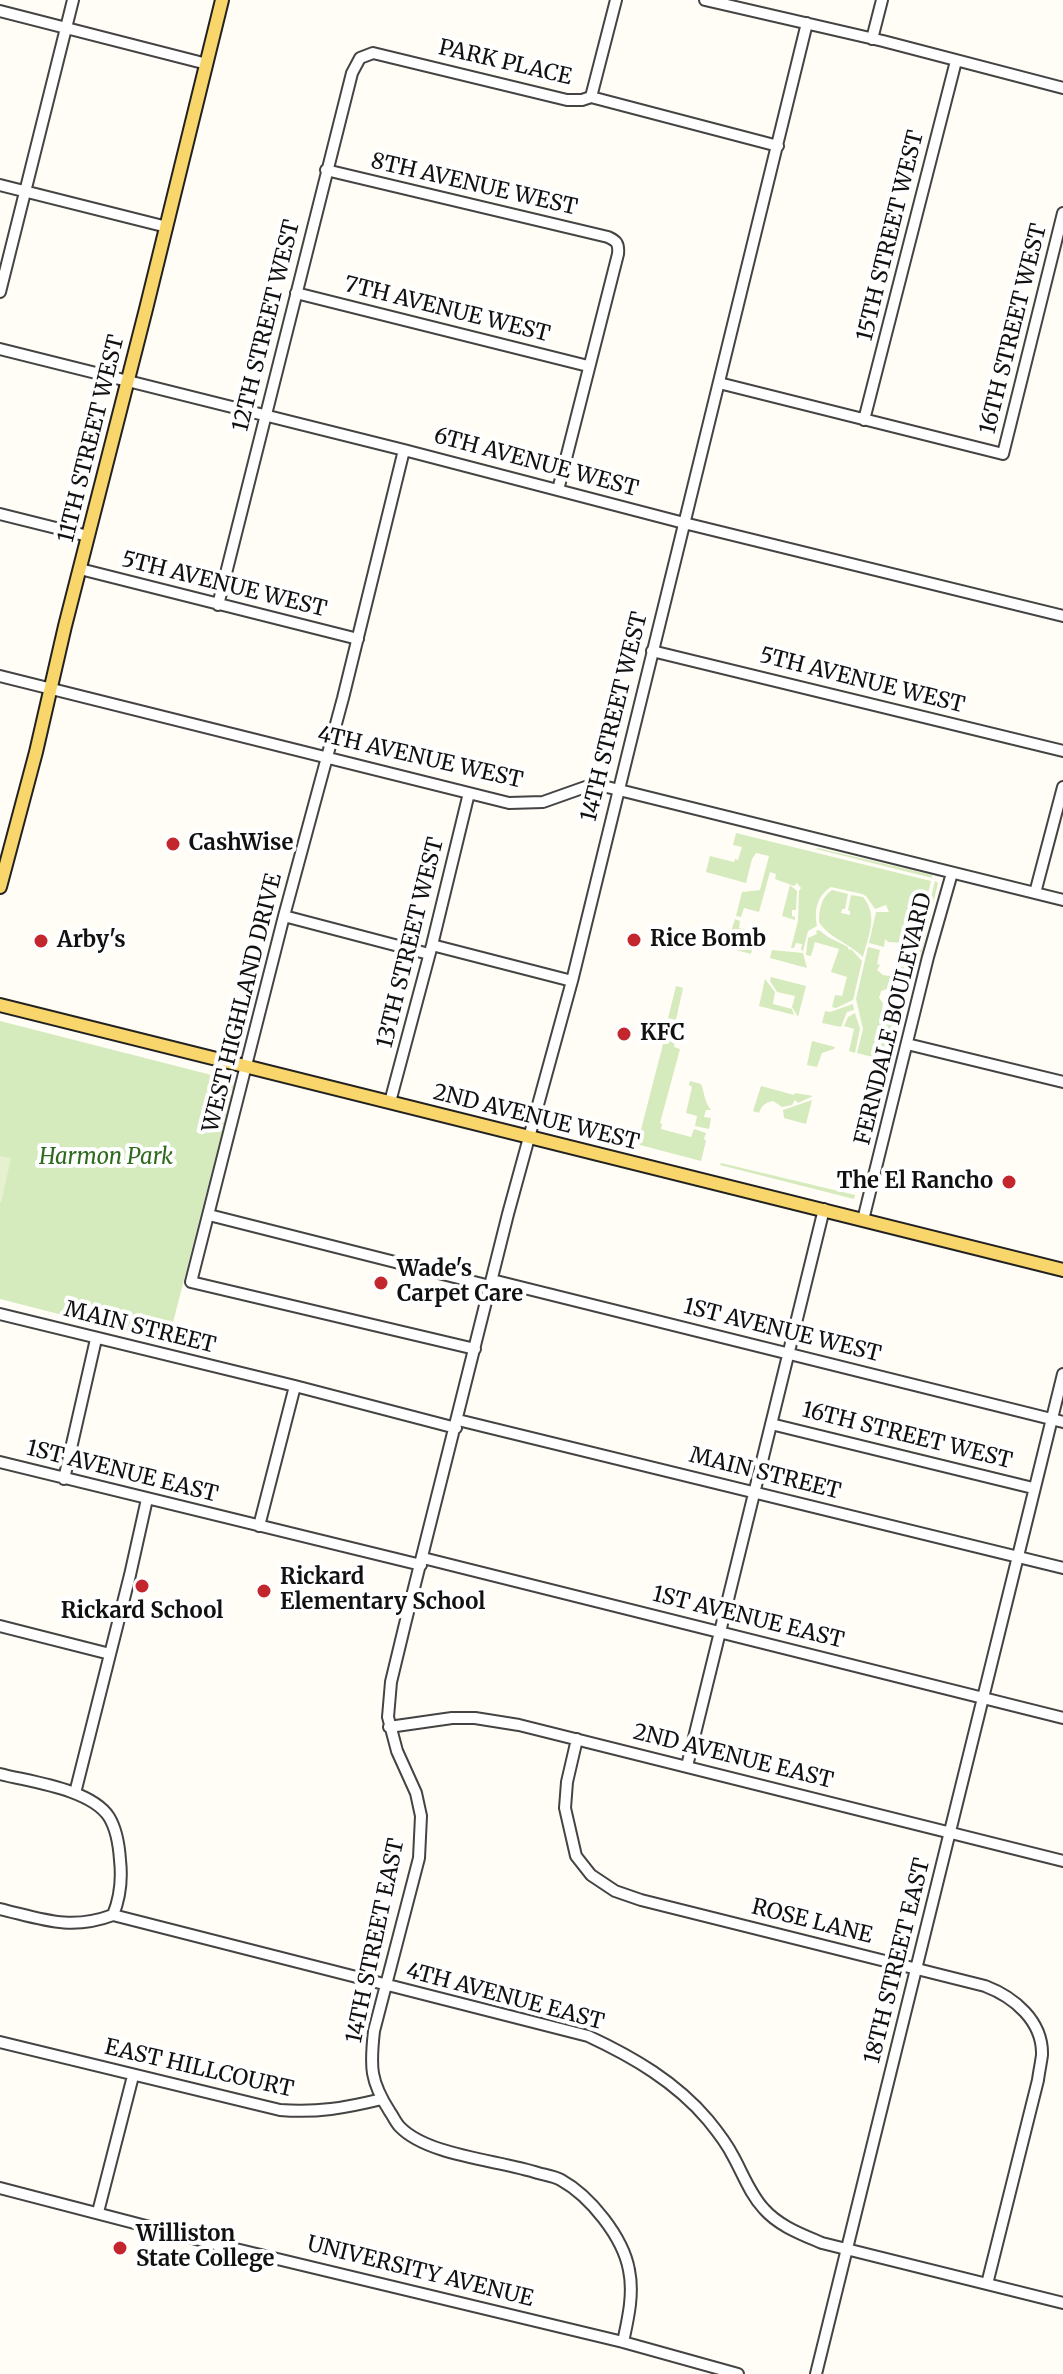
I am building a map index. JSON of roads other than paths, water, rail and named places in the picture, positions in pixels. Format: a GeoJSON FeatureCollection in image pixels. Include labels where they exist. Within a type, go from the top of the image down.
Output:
{"type":"FeatureCollection","features":[{"type":"Feature","properties":{"kind":"main road","name":"11TH STREET WEST"},"geometry":{"type":"LineString","coordinates":[[0,887],[5,841],[50,689],[222,0]]}},
{"type":"Feature","properties":{"kind":"main road","name":"2ND AVENUE WEST"},"geometry":{"type":"LineString","coordinates":[[0,1005],[1063,1270]]}},
{"type":"Feature","properties":{"kind":"street"},"geometry":{"type":"LineString","coordinates":[[0,292],[73,0]]}},
{"type":"Feature","properties":{"kind":"street","name":"PARK PLACE"},"geometry":{"type":"LineString","coordinates":[[360,58],[373,53],[567,100],[582,100],[591,97],[616,0]]}},
{"type":"Feature","properties":{"kind":"street"},"geometry":{"type":"LineString","coordinates":[[705,0],[1063,88]]}},
{"type":"Feature","properties":{"kind":"street"},"geometry":{"type":"LineString","coordinates":[[872,39],[882,0]]}},
{"type":"Feature","properties":{"kind":"street"},"geometry":{"type":"LineString","coordinates":[[0,11],[207,64]]}},
{"type":"Feature","properties":{"kind":"street","name":"14TH STREET WEST"},"geometry":{"type":"LineString","coordinates":[[457,1424],[529,1136],[572,981],[807,23]]}},
{"type":"Feature","properties":{"kind":"street","name":"12TH STREET WEST"},"geometry":{"type":"LineString","coordinates":[[218,605],[326,170],[352,73],[360,58]]}},
{"type":"Feature","properties":{"kind":"street","name":"15TH STREET WEST"},"geometry":{"type":"LineString","coordinates":[[864,420],[956,61]]}},
{"type":"Feature","properties":{"kind":"street"},"geometry":{"type":"LineString","coordinates":[[591,97],[778,146]]}},
{"type":"Feature","properties":{"kind":"street","name":"8TH AVENUE WEST"},"geometry":{"type":"LineString","coordinates":[[326,170],[613,239],[619,246],[618,254],[588,366]]}},
{"type":"Feature","properties":{"kind":"street"},"geometry":{"type":"LineString","coordinates":[[0,185],[167,227]]}},
{"type":"Feature","properties":{"kind":"street","name":"16TH STREET WEST"},"geometry":{"type":"LineString","coordinates":[[864,420],[1003,454],[1059,244],[1063,213]]}},
{"type":"Feature","properties":{"kind":"street","name":"7TH AVENUE WEST"},"geometry":{"type":"LineString","coordinates":[[296,293],[588,366]]}},
{"type":"Feature","properties":{"kind":"street","name":"6TH AVENUE WEST"},"geometry":{"type":"LineString","coordinates":[[0,349],[1063,616]]}},
{"type":"Feature","properties":{"kind":"street"},"geometry":{"type":"LineString","coordinates":[[558,490],[588,366]]}},
{"type":"Feature","properties":{"kind":"street"},"geometry":{"type":"LineString","coordinates":[[719,383],[864,420]]}},
{"type":"Feature","properties":{"kind":"street","name":"WEST HIGHLAND DRIVE"},"geometry":{"type":"LineString","coordinates":[[404,450],[328,757],[284,916],[191,1282],[475,1349]]}},
{"type":"Feature","properties":{"kind":"street"},"geometry":{"type":"LineString","coordinates":[[0,514],[88,536]]}},
{"type":"Feature","properties":{"kind":"street","name":"5TH AVENUE WEST"},"geometry":{"type":"LineString","coordinates":[[80,569],[358,639]]}},
{"type":"Feature","properties":{"kind":"street","name":"5TH AVENUE WEST"},"geometry":{"type":"LineString","coordinates":[[652,651],[1063,751]]}},
{"type":"Feature","properties":{"kind":"street","name":"4TH AVENUE WEST"},"geometry":{"type":"LineString","coordinates":[[0,676],[509,803],[543,802],[591,785],[618,789],[1063,900]]}},
{"type":"Feature","properties":{"kind":"street"},"geometry":{"type":"LineString","coordinates":[[1035,893],[1063,787]]}},
{"type":"Feature","properties":{"kind":"street","name":"13TH STREET WEST"},"geometry":{"type":"LineString","coordinates":[[390,1102],[469,793]]}},
{"type":"Feature","properties":{"kind":"street","name":"FERNDALE BOULEVARD"},"geometry":{"type":"LineString","coordinates":[[863,1220],[952,873]]}},
{"type":"Feature","properties":{"kind":"street"},"geometry":{"type":"LineString","coordinates":[[284,916],[572,981]]}},
{"type":"Feature","properties":{"kind":"street"},"geometry":{"type":"LineString","coordinates":[[907,1044],[1063,1082]]}},
{"type":"Feature","properties":{"kind":"street","name":"16TH STREET WEST"},"geometry":{"type":"LineString","coordinates":[[687,1766],[824,1209]]}},
{"type":"Feature","properties":{"kind":"street","name":"1ST AVENUE WEST"},"geometry":{"type":"LineString","coordinates":[[209,1215],[1063,1422]]}},
{"type":"Feature","properties":{"kind":"street","name":"MAIN STREET"},"geometry":{"type":"LineString","coordinates":[[0,1314],[295,1386],[754,1491],[1063,1568]]}},
{"type":"Feature","properties":{"kind":"street"},"geometry":{"type":"LineString","coordinates":[[64,1479],[96,1339]]}},
{"type":"Feature","properties":{"kind":"street","name":"18TH STREET EAST"},"geometry":{"type":"LineString","coordinates":[[816,2374],[1063,1374]]}},
{"type":"Feature","properties":{"kind":"street"},"geometry":{"type":"LineString","coordinates":[[259,1526],[295,1386]]}},
{"type":"Feature","properties":{"kind":"street","name":"14TH STREET EAST"},"geometry":{"type":"LineString","coordinates":[[382,2099],[375,2086],[370,2059],[374,2031],[419,1858],[421,1816],[416,1793],[389,1727],[391,1682],[457,1424]]}},
{"type":"Feature","properties":{"kind":"street","name":"16TH STREET WEST"},"geometry":{"type":"LineString","coordinates":[[771,1424],[1033,1488]]}},
{"type":"Feature","properties":{"kind":"street","name":"1ST AVENUE EAST"},"geometry":{"type":"LineString","coordinates":[[0,1462],[259,1526],[720,1632],[1063,1718]]}},
{"type":"Feature","properties":{"kind":"street"},"geometry":{"type":"LineString","coordinates":[[75,1793],[147,1499]]}},
{"type":"Feature","properties":{"kind":"street"},"geometry":{"type":"LineString","coordinates":[[0,1626],[110,1654]]}},
{"type":"Feature","properties":{"kind":"street","name":"2ND AVENUE EAST"},"geometry":{"type":"LineString","coordinates":[[389,1727],[452,1718],[519,1725],[1063,1861]]}},
{"type":"Feature","properties":{"kind":"street","name":"ROSE LANE"},"geometry":{"type":"LineString","coordinates":[[577,1739],[567,1782],[565,1808],[576,1856],[591,1875],[615,1891],[1002,1992],[1035,2024],[1042,2052],[1038,2080],[987,2284]]}},
{"type":"Feature","properties":{"kind":"street"},"geometry":{"type":"LineString","coordinates":[[0,1774],[75,1793],[93,1801],[108,1817],[118,1841],[121,1873],[118,1903],[113,1915]]}},
{"type":"Feature","properties":{"kind":"street","name":"4TH AVENUE EAST"},"geometry":{"type":"LineString","coordinates":[[0,1909],[69,1924],[93,1922],[113,1915],[588,2036],[629,2055],[672,2085],[708,2119],[733,2154],[747,2185],[764,2210],[790,2230],[822,2243],[1063,2303]]}},
{"type":"Feature","properties":{"kind":"street","name":"EAST HILLCOURT"},"geometry":{"type":"LineString","coordinates":[[0,2042],[280,2110],[308,2112],[338,2109],[382,2099]]}},
{"type":"Feature","properties":{"kind":"street"},"geometry":{"type":"LineString","coordinates":[[98,2212],[133,2076]]}},
{"type":"Feature","properties":{"kind":"street"},"geometry":{"type":"LineString","coordinates":[[382,2099],[400,2127],[417,2139],[435,2147],[560,2180],[593,2205],[616,2236],[629,2270],[630,2311],[623,2342]]}},
{"type":"Feature","properties":{"kind":"street","name":"UNIVERSITY AVENUE"},"geometry":{"type":"LineString","coordinates":[[0,2188],[219,2245],[623,2342],[738,2374]]}},
{"type":"Feature","properties":{"kind":"place","name":"CashWise"},"geometry":{"type":"Point","coordinates":[173,844]}},
{"type":"Feature","properties":{"kind":"place","name":"Rice Bomb"},"geometry":{"type":"Point","coordinates":[634,940]}},
{"type":"Feature","properties":{"kind":"place","name":"Arby's"},"geometry":{"type":"Point","coordinates":[41,941]}},
{"type":"Feature","properties":{"kind":"place","name":"KFC"},"geometry":{"type":"Point","coordinates":[624,1034]}},
{"type":"Feature","properties":{"kind":"place","name":"The El Rancho"},"geometry":{"type":"Point","coordinates":[1009,1182]}},
{"type":"Feature","properties":{"kind":"place","name":"Wade's Carpet Care"},"geometry":{"type":"Point","coordinates":[381,1283]}},
{"type":"Feature","properties":{"kind":"place","name":"Rickard School"},"geometry":{"type":"Point","coordinates":[142,1586]}},
{"type":"Feature","properties":{"kind":"place","name":"Rickard Elementary School"},"geometry":{"type":"Point","coordinates":[264,1591]}},
{"type":"Feature","properties":{"kind":"place","name":"Williston State College"},"geometry":{"type":"Point","coordinates":[120,2248]}},
{"type":"Feature","properties":{"kind":"park label","name":"Harmon Park"},"geometry":{"type":"Point","coordinates":[106,1158]}}]}
